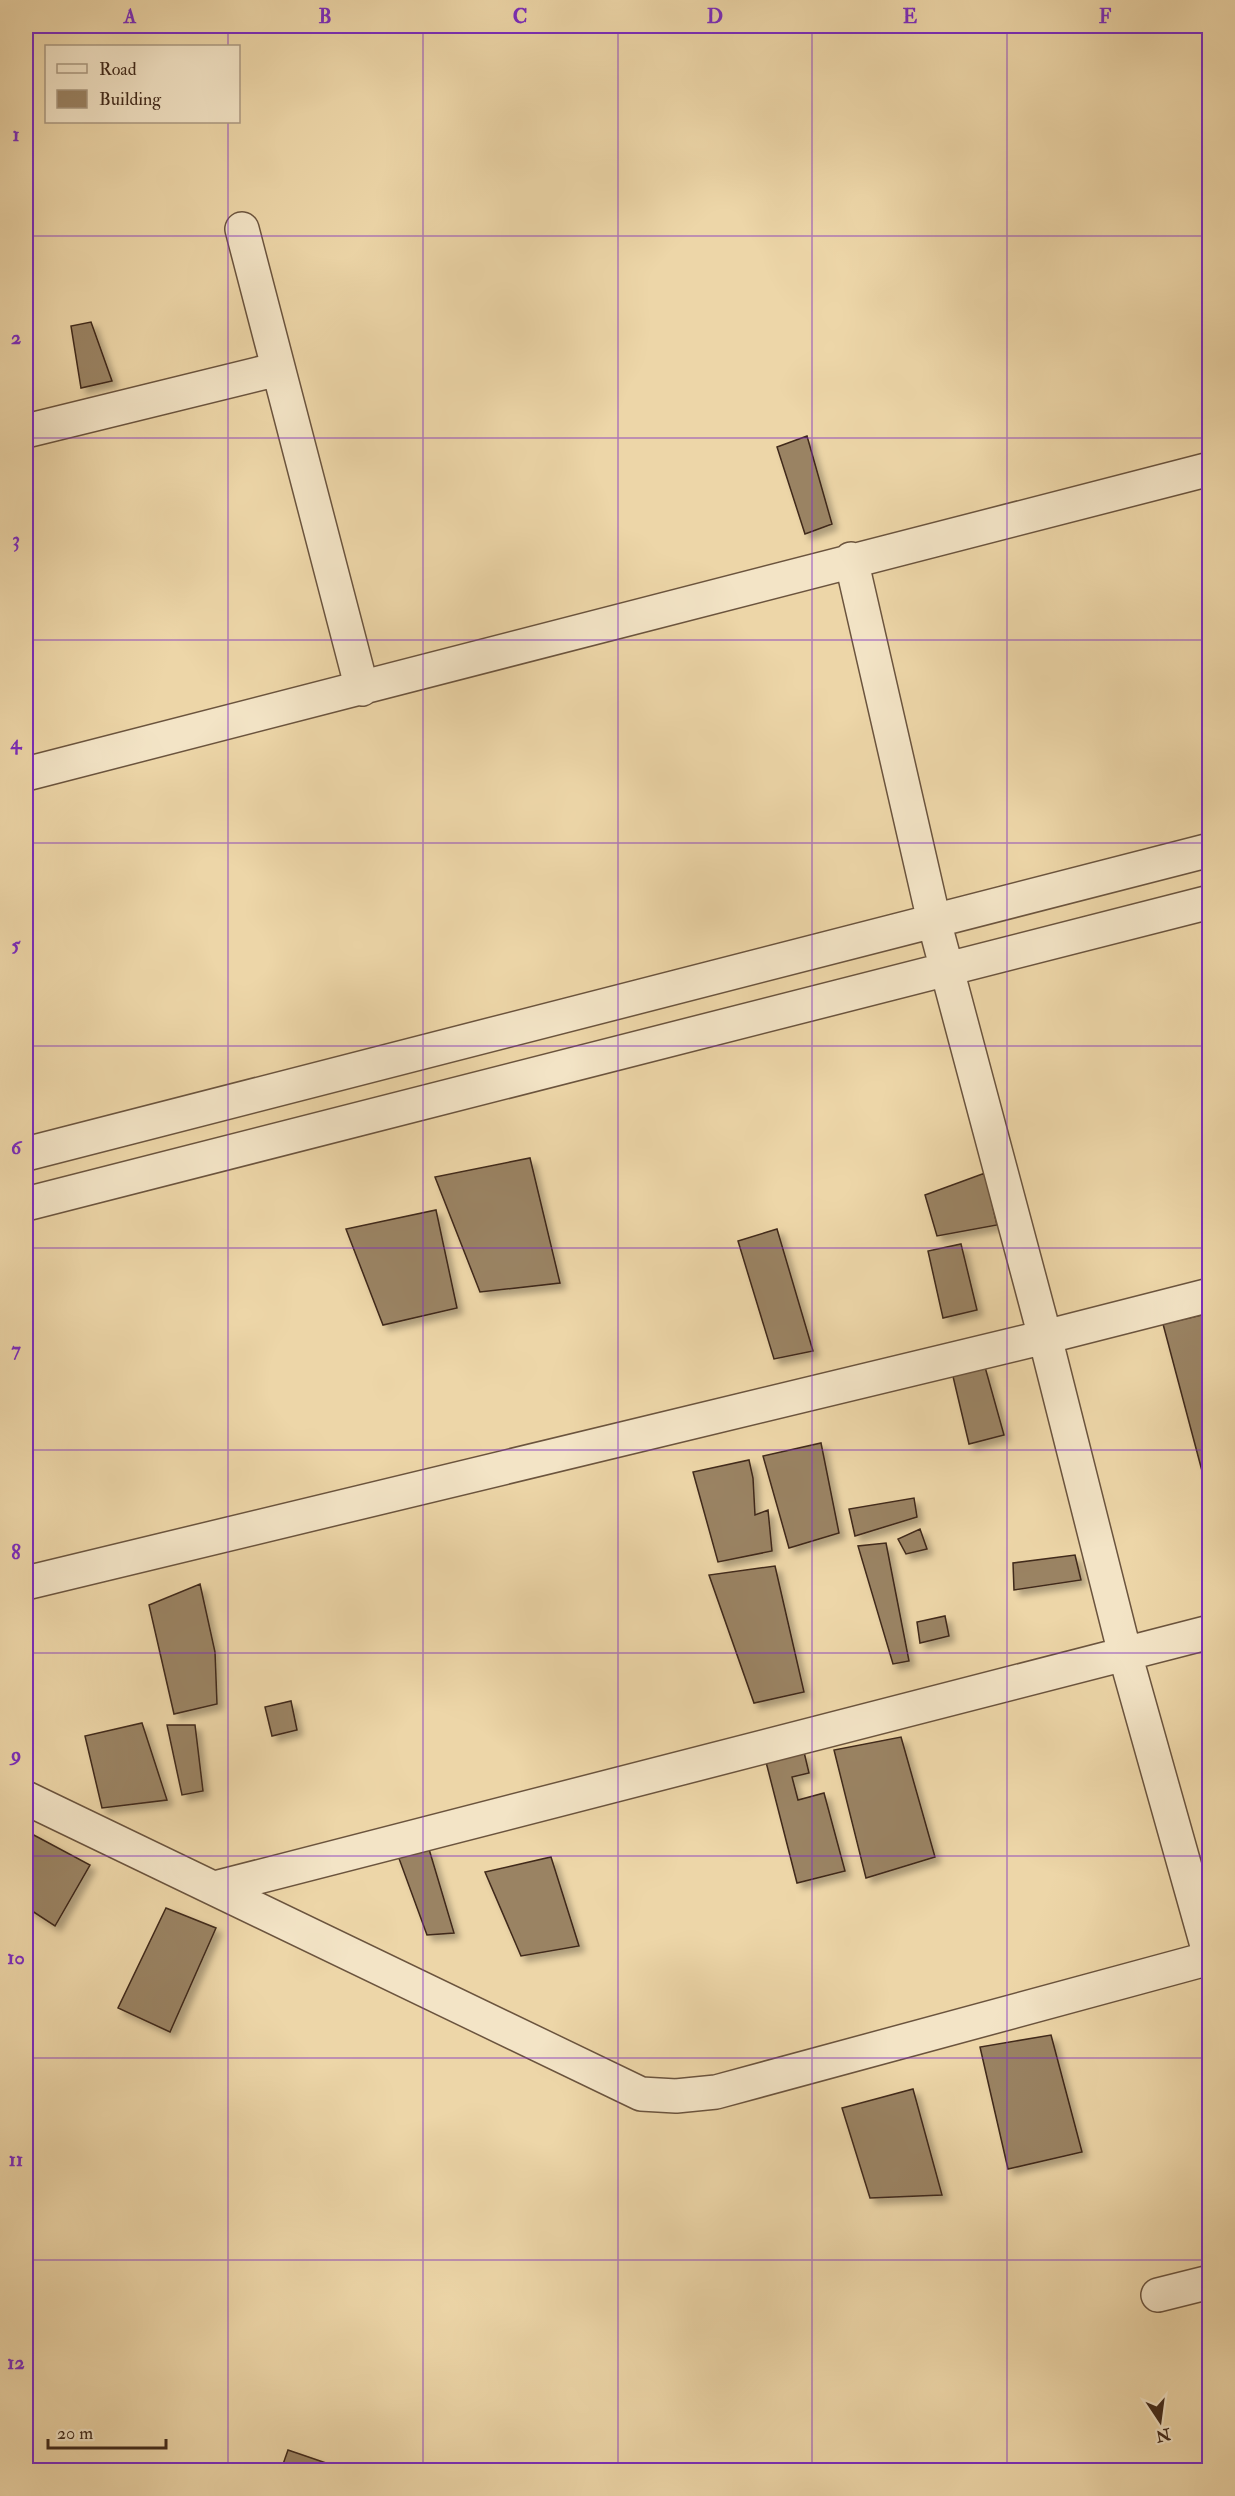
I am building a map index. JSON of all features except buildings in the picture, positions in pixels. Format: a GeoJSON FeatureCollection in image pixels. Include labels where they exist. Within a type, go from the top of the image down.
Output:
{"type":"FeatureCollection","features":[{"type":"Feature","properties":{"kind":"street"},"geometry":{"type":"LineString","coordinates":[[242,229],[363,689]]}},
{"type":"Feature","properties":{"kind":"street"},"geometry":{"type":"LineString","coordinates":[[26,431],[278,369]]}},
{"type":"Feature","properties":{"kind":"street"},"geometry":{"type":"LineString","coordinates":[[26,774],[363,689],[851,559],[1209,469]]}},
{"type":"Feature","properties":{"kind":"street"},"geometry":{"type":"LineString","coordinates":[[26,1798],[641,2094],[676,2097],[716,2092],[1209,1957],[1125,1654],[1045,1337],[934,921],[851,559]]}},
{"type":"Feature","properties":{"kind":"street"},"geometry":{"type":"LineString","coordinates":[[26,1154],[1209,850]]}},
{"type":"Feature","properties":{"kind":"street"},"geometry":{"type":"LineString","coordinates":[[26,1204],[1209,902]]}},
{"type":"Feature","properties":{"kind":"street"},"geometry":{"type":"LineString","coordinates":[[26,1583],[1045,1337],[1209,1295]]}},
{"type":"Feature","properties":{"kind":"street"},"geometry":{"type":"LineString","coordinates":[[215,1888],[1209,1632]]}},
{"type":"Feature","properties":{"kind":"street"},"geometry":{"type":"LineString","coordinates":[[1158,2295],[1209,2282]]}}]}
